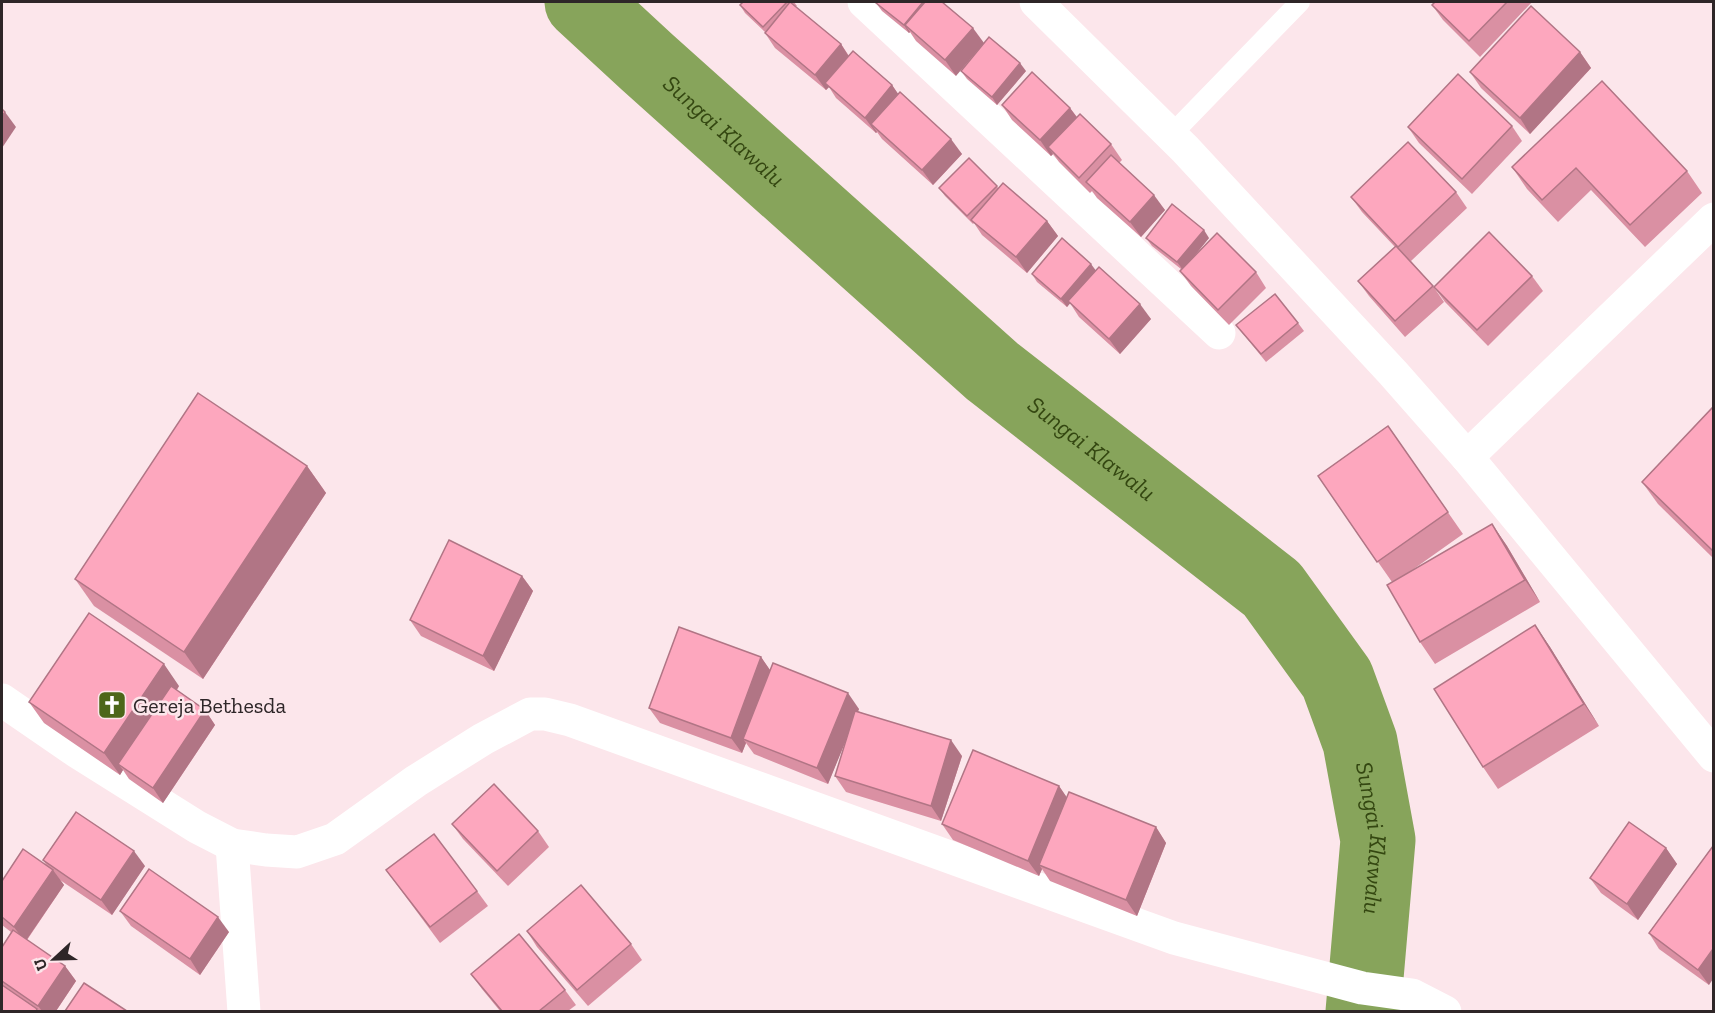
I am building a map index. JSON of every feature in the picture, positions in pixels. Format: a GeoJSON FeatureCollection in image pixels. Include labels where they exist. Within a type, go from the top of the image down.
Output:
{"type":"FeatureCollection","features":[{"type":"Feature","properties":{"kind":"street"},"geometry":{"type":"LineString","coordinates":[[864,2],[1218,333]]}},
{"type":"Feature","properties":{"kind":"street"},"geometry":{"type":"LineString","coordinates":[[1036,2],[1171,135],[1393,373],[1467,457],[1713,756]]}},
{"type":"Feature","properties":{"kind":"street"},"geometry":{"type":"LineString","coordinates":[[1467,457],[1713,219]]}},
{"type":"Feature","properties":{"kind":"street"},"geometry":{"type":"LineString","coordinates":[[2,700],[76,751],[197,827],[232,845],[297,852],[335,839],[416,781],[483,739],[530,714],[545,714],[570,720],[1174,939],[1445,1011]]}},
{"type":"Feature","properties":{"kind":"street"},"geometry":{"type":"LineString","coordinates":[[232,845],[244,1011]]}},
{"type":"Feature","properties":{"kind":"lane"},"geometry":{"type":"LineString","coordinates":[[1171,135],[1300,2]]}},
{"type":"Feature","properties":{"kind":"building"},"geometry":{"type":"Polygon","coordinates":[[[743,2],[787,2],[763,27],[740,5],[743,2]]]}},
{"type":"Feature","properties":{"kind":"building"},"geometry":{"type":"Polygon","coordinates":[[[790,2],[841,44],[815,75],[765,33],[790,2]]]}},
{"type":"Feature","properties":{"kind":"building"},"geometry":{"type":"Polygon","coordinates":[[[923,2],[904,25],[876,3],[923,2]]]}},
{"type":"Feature","properties":{"kind":"building"},"geometry":{"type":"Polygon","coordinates":[[[925,2],[942,2],[973,28],[945,60],[905,25],[925,2]]]}},
{"type":"Feature","properties":{"kind":"building"},"geometry":{"type":"Polygon","coordinates":[[[1435,2],[1507,2],[1469,41],[1432,5],[1435,2]]]}},
{"type":"Feature","properties":{"kind":"building"},"geometry":{"type":"Polygon","coordinates":[[[1531,6],[1580,52],[1520,118],[1470,72],[1531,6]]]}},
{"type":"Feature","properties":{"kind":"building"},"geometry":{"type":"Polygon","coordinates":[[[989,37],[1020,63],[992,97],[961,71],[989,37]]]}},
{"type":"Feature","properties":{"kind":"building"},"geometry":{"type":"Polygon","coordinates":[[[853,51],[892,85],[865,118],[825,83],[853,51]]]}},
{"type":"Feature","properties":{"kind":"building"},"geometry":{"type":"Polygon","coordinates":[[[1032,72],[1070,108],[1040,140],[1002,105],[1032,72]]]}},
{"type":"Feature","properties":{"kind":"building"},"geometry":{"type":"Polygon","coordinates":[[[1458,74],[1512,126],[1462,179],[1408,127],[1458,74]]]}},
{"type":"Feature","properties":{"kind":"building"},"geometry":{"type":"Polygon","coordinates":[[[1602,81],[1687,171],[1630,225],[1576,168],[1542,200],[1512,167],[1602,81]]]}},
{"type":"Feature","properties":{"kind":"building"},"geometry":{"type":"Polygon","coordinates":[[[900,92],[951,139],[922,170],[871,124],[900,92]]]}},
{"type":"Feature","properties":{"kind":"building"},"geometry":{"type":"Polygon","coordinates":[[[1080,114],[1111,144],[1079,178],[1048,147],[1080,114]]]}},
{"type":"Feature","properties":{"kind":"building"},"geometry":{"type":"Polygon","coordinates":[[[1408,142],[1456,192],[1398,247],[1351,197],[1408,142]]]}},
{"type":"Feature","properties":{"kind":"building"},"geometry":{"type":"Polygon","coordinates":[[[1111,155],[1154,195],[1130,222],[1086,182],[1111,155]]]}},
{"type":"Feature","properties":{"kind":"building"},"geometry":{"type":"Polygon","coordinates":[[[969,158],[997,186],[967,216],[939,188],[969,158]]]}},
{"type":"Feature","properties":{"kind":"building"},"geometry":{"type":"Polygon","coordinates":[[[1003,183],[1047,221],[1016,257],[971,220],[1003,183]]]}},
{"type":"Feature","properties":{"kind":"building"},"geometry":{"type":"Polygon","coordinates":[[[1172,204],[1204,230],[1177,262],[1146,238],[1172,204]]]}},
{"type":"Feature","properties":{"kind":"building"},"geometry":{"type":"Polygon","coordinates":[[[1489,232],[1532,276],[1477,330],[1434,287],[1489,232]]]}},
{"type":"Feature","properties":{"kind":"building"},"geometry":{"type":"Polygon","coordinates":[[[1217,233],[1256,272],[1218,310],[1180,271],[1217,233]]]}},
{"type":"Feature","properties":{"kind":"building"},"geometry":{"type":"Polygon","coordinates":[[[1062,238],[1091,264],[1061,299],[1032,274],[1062,238]]]}},
{"type":"Feature","properties":{"kind":"building"},"geometry":{"type":"Polygon","coordinates":[[[1396,246],[1433,286],[1395,321],[1358,281],[1396,246]]]}},
{"type":"Feature","properties":{"kind":"building"},"geometry":{"type":"Polygon","coordinates":[[[1099,267],[1140,304],[1109,339],[1068,301],[1099,267]]]}},
{"type":"Feature","properties":{"kind":"building"},"geometry":{"type":"Polygon","coordinates":[[[1275,294],[1298,323],[1261,354],[1236,325],[1275,294]]]}},
{"type":"Feature","properties":{"kind":"building"},"geometry":{"type":"Polygon","coordinates":[[[198,393],[307,466],[184,652],[75,579],[198,393]]]}},
{"type":"Feature","properties":{"kind":"building"},"geometry":{"type":"Polygon","coordinates":[[[1713,407],[1713,551],[1642,482],[1713,407]]]}},
{"type":"Feature","properties":{"kind":"building"},"geometry":{"type":"Polygon","coordinates":[[[1388,426],[1448,512],[1377,562],[1318,476],[1388,426]]]}},
{"type":"Feature","properties":{"kind":"building"},"geometry":{"type":"Polygon","coordinates":[[[1492,524],[1525,580],[1420,642],[1387,585],[1492,524]]]}},
{"type":"Feature","properties":{"kind":"building"},"geometry":{"type":"Polygon","coordinates":[[[449,540],[522,576],[483,656],[410,620],[449,540]]]}},
{"type":"Feature","properties":{"kind":"building","name":"Gereja Bethesda"},"geometry":{"type":"Polygon","coordinates":[[[89,613],[164,664],[104,753],[29,702],[89,613]]]}},
{"type":"Feature","properties":{"kind":"building"},"geometry":{"type":"Polygon","coordinates":[[[1535,625],[1584,704],[1483,767],[1434,689],[1535,625]]]}},
{"type":"Feature","properties":{"kind":"building"},"geometry":{"type":"Polygon","coordinates":[[[679,627],[761,657],[731,738],[649,708],[679,627]]]}},
{"type":"Feature","properties":{"kind":"building"},"geometry":{"type":"Polygon","coordinates":[[[773,663],[848,693],[817,768],[743,739],[773,663]]]}},
{"type":"Feature","properties":{"kind":"building"},"geometry":{"type":"Polygon","coordinates":[[[171,686],[205,710],[153,788],[118,764],[171,686]]]}},
{"type":"Feature","properties":{"kind":"building"},"geometry":{"type":"Polygon","coordinates":[[[855,711],[951,740],[931,806],[835,776],[855,711]]]}},
{"type":"Feature","properties":{"kind":"building"},"geometry":{"type":"Polygon","coordinates":[[[973,750],[1059,786],[1028,861],[942,824],[973,750]]]}},
{"type":"Feature","properties":{"kind":"building"},"geometry":{"type":"Polygon","coordinates":[[[494,784],[538,831],[497,871],[452,824],[494,784]]]}},
{"type":"Feature","properties":{"kind":"building"},"geometry":{"type":"Polygon","coordinates":[[[1069,792],[1156,827],[1126,900],[1039,865],[1069,792]]]}},
{"type":"Feature","properties":{"kind":"building"},"geometry":{"type":"Polygon","coordinates":[[[76,812],[134,851],[101,900],[43,860],[76,812]]]}},
{"type":"Feature","properties":{"kind":"building"},"geometry":{"type":"Polygon","coordinates":[[[1629,822],[1666,848],[1627,904],[1590,878],[1629,822]]]}},
{"type":"Feature","properties":{"kind":"building"},"geometry":{"type":"Polygon","coordinates":[[[434,834],[477,891],[430,927],[386,870],[434,834]]]}},
{"type":"Feature","properties":{"kind":"building"},"geometry":{"type":"Polygon","coordinates":[[[1713,846],[1713,949],[1698,970],[1649,933],[1713,846]]]}},
{"type":"Feature","properties":{"kind":"building"},"geometry":{"type":"Polygon","coordinates":[[[23,849],[53,870],[14,927],[2,917],[2,881],[23,849]]]}},
{"type":"Feature","properties":{"kind":"building"},"geometry":{"type":"Polygon","coordinates":[[[149,869],[218,917],[190,959],[120,911],[149,869]]]}},
{"type":"Feature","properties":{"kind":"building"},"geometry":{"type":"Polygon","coordinates":[[[581,885],[631,944],[577,990],[527,931],[581,885]]]}},
{"type":"Feature","properties":{"kind":"building"},"geometry":{"type":"Polygon","coordinates":[[[13,930],[65,966],[38,1006],[2,981],[2,947],[13,930]]]}},
{"type":"Feature","properties":{"kind":"building"},"geometry":{"type":"Polygon","coordinates":[[[519,934],[565,990],[539,1011],[502,1011],[471,974],[519,934]]]}},
{"type":"Feature","properties":{"kind":"building"},"geometry":{"type":"Polygon","coordinates":[[[84,983],[127,1011],[65,1011],[84,983]]]}},
{"type":"Feature","properties":{"kind":"building"},"geometry":{"type":"Polygon","coordinates":[[[2,985],[37,1009],[36,1011],[2,1011],[2,985]]]}},
{"type":"Feature","properties":{"kind":"waterway","name":"Sungai Klawalu"},"geometry":{"type":"LineString","coordinates":[[582,2],[992,371],[1272,589],[1337,679],[1360,742],[1378,840],[1363,1012]]}},
{"type":"Feature","properties":{"kind":"place","name":"Gereja Bethesda"},"geometry":{"type":"Point","coordinates":[112,705]}}]}
